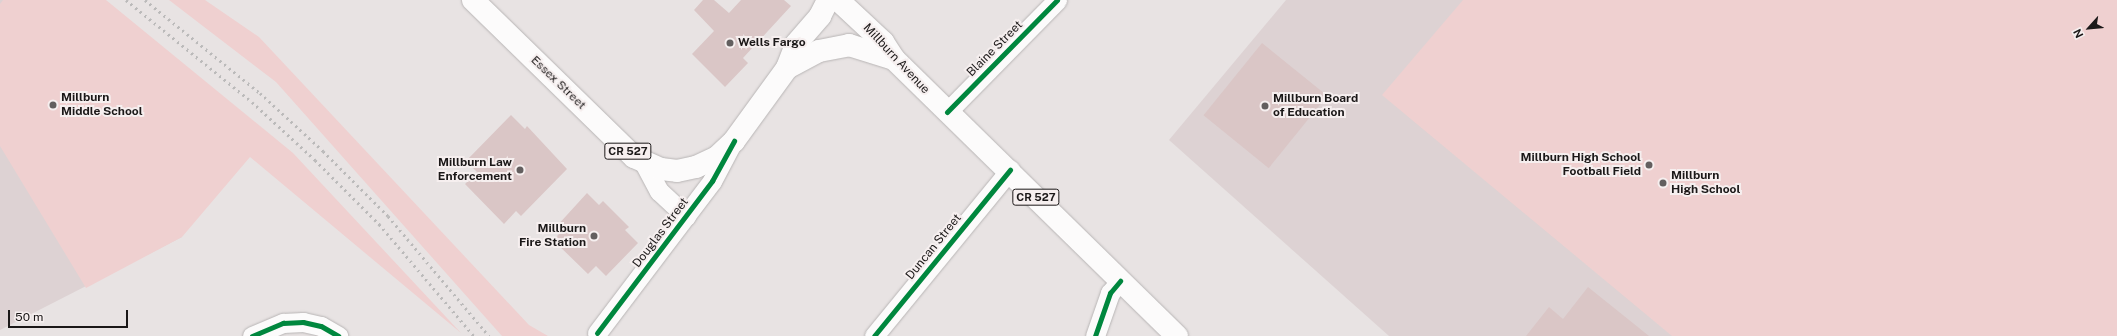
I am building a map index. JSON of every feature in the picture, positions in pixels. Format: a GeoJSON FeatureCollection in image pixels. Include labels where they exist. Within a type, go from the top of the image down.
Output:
{"type":"FeatureCollection","features":[{"type":"Feature","properties":{"kind":"main road"},"geometry":{"type":"LineString","coordinates":[[787,68],[796,44],[820,16],[828,0]]}},
{"type":"Feature","properties":{"kind":"main road","name":"Millburn Avenue"},"geometry":{"type":"LineString","coordinates":[[838,0],[883,42],[894,59],[947,112],[1010,170],[1177,336]]}},
{"type":"Feature","properties":{"kind":"main road","name":"Essex Street"},"geometry":{"type":"LineString","coordinates":[[482,3],[617,141],[644,163],[677,171],[696,167],[717,157],[734,140]]}},
{"type":"Feature","properties":{"kind":"main road","name":"Douglas Street"},"geometry":{"type":"LineString","coordinates":[[734,140],[787,68],[818,51],[837,45],[861,47],[894,59]]}},
{"type":"Feature","properties":{"kind":"street","name":"Blaine Street"},"geometry":{"type":"LineString","coordinates":[[947,112],[1057,0]]}},
{"type":"Feature","properties":{"kind":"street","name":"Douglas Street"},"geometry":{"type":"LineString","coordinates":[[597,333],[712,181],[734,140]]}},
{"type":"Feature","properties":{"kind":"street","name":"Essex Street"},"geometry":{"type":"LineString","coordinates":[[644,163],[659,190],[686,216]]}},
{"type":"Feature","properties":{"kind":"street","name":"Duncan Street"},"geometry":{"type":"LineString","coordinates":[[874,336],[1010,170]]}},
{"type":"Feature","properties":{"kind":"street"},"geometry":{"type":"LineString","coordinates":[[1095,336],[1110,293],[1120,281]]}},
{"type":"Feature","properties":{"kind":"street"},"geometry":{"type":"LineString","coordinates":[[252,336],[283,323],[303,322],[321,326],[338,336]]}},
{"type":"Feature","properties":{"kind":"shaded area","name":"Millburn Middle School"},"geometry":{"type":"Polygon","coordinates":[[[0,0],[6,0],[182,237],[0,330],[0,0]]]}},
{"type":"Feature","properties":{"kind":"shaded area"},"geometry":{"type":"Polygon","coordinates":[[[3,0],[106,0],[293,153],[461,333],[250,157],[182,237],[86,288],[0,146],[0,4],[3,0]]]}},
{"type":"Feature","properties":{"kind":"shaded area"},"geometry":{"type":"Polygon","coordinates":[[[169,0],[205,0],[259,37],[529,325],[548,336],[502,336],[276,82],[169,0]]]}},
{"type":"Feature","properties":{"kind":"shaded area","name":"Millburn High School"},"geometry":{"type":"Polygon","coordinates":[[[1286,0],[2117,0],[2083,336],[1389,336],[1169,140],[1286,0]]]}},
{"type":"Feature","properties":{"kind":"shaded area","name":"Millburn High School"},"geometry":{"type":"Polygon","coordinates":[[[1463,0],[2117,0],[2117,336],[1672,336],[1382,95],[1463,0]]]}},
{"type":"Feature","properties":{"kind":"building","name":"Wells Fargo"},"geometry":{"type":"Polygon","coordinates":[[[703,0],[714,0],[729,13],[741,0],[784,0],[791,6],[743,58],[748,63],[725,87],[692,54],[714,31],[694,10],[703,0]]]}},
{"type":"Feature","properties":{"kind":"building","name":"Millburn Board of Education"},"geometry":{"type":"Polygon","coordinates":[[[1262,43],[1327,96],[1269,168],[1203,115],[1262,43]]]}},
{"type":"Feature","properties":{"kind":"building","name":"Millburn Law Enforcement"},"geometry":{"type":"Polygon","coordinates":[[[511,115],[525,129],[527,126],[567,169],[521,216],[516,211],[504,224],[465,184],[477,172],[466,161],[511,115]]]}},
{"type":"Feature","properties":{"kind":"building","name":"Millburn Fire Station"},"geometry":{"type":"Polygon","coordinates":[[[587,193],[599,205],[603,201],[629,227],[625,230],[638,243],[606,276],[596,266],[588,274],[553,240],[561,232],[556,227],[587,193]]]}},
{"type":"Feature","properties":{"kind":"building"},"geometry":{"type":"Polygon","coordinates":[[[1588,287],[1649,336],[1526,336],[1549,307],[1563,319],[1588,287]]]}},
{"type":"Feature","properties":{"kind":"railway"},"geometry":{"type":"LineString","coordinates":[[126,0],[252,102],[315,160],[379,224],[474,336]]}},
{"type":"Feature","properties":{"kind":"railway"},"geometry":{"type":"LineString","coordinates":[[145,0],[260,93],[323,151],[388,216],[489,336]]}},
{"type":"Feature","properties":{"kind":"cycle path"},"geometry":{"type":"LineString","coordinates":[[947,112],[1057,0]]}},
{"type":"Feature","properties":{"kind":"cycle path"},"geometry":{"type":"LineString","coordinates":[[597,333],[712,181],[734,141]]}},
{"type":"Feature","properties":{"kind":"cycle path"},"geometry":{"type":"LineString","coordinates":[[874,336],[1010,170]]}},
{"type":"Feature","properties":{"kind":"cycle path"},"geometry":{"type":"LineString","coordinates":[[1095,336],[1110,293],[1120,281]]}},
{"type":"Feature","properties":{"kind":"cycle path"},"geometry":{"type":"LineString","coordinates":[[252,336],[283,323],[303,322],[321,326],[338,336]]}},
{"type":"Feature","properties":{"kind":"place","name":"Wells Fargo"},"geometry":{"type":"Point","coordinates":[730,43]}},
{"type":"Feature","properties":{"kind":"place","name":"Millburn Middle School"},"geometry":{"type":"Point","coordinates":[53,105]}},
{"type":"Feature","properties":{"kind":"place","name":"Millburn Board of Education"},"geometry":{"type":"Point","coordinates":[1265,106]}},
{"type":"Feature","properties":{"kind":"place","name":"Millburn High School Football Field"},"geometry":{"type":"Point","coordinates":[1649,165]}},
{"type":"Feature","properties":{"kind":"place","name":"Millburn Law Enforcement"},"geometry":{"type":"Point","coordinates":[520,170]}},
{"type":"Feature","properties":{"kind":"place","name":"Millburn High School"},"geometry":{"type":"Point","coordinates":[1663,183]}},
{"type":"Feature","properties":{"kind":"place","name":"Millburn Fire Station"},"geometry":{"type":"Point","coordinates":[594,236]}}]}
